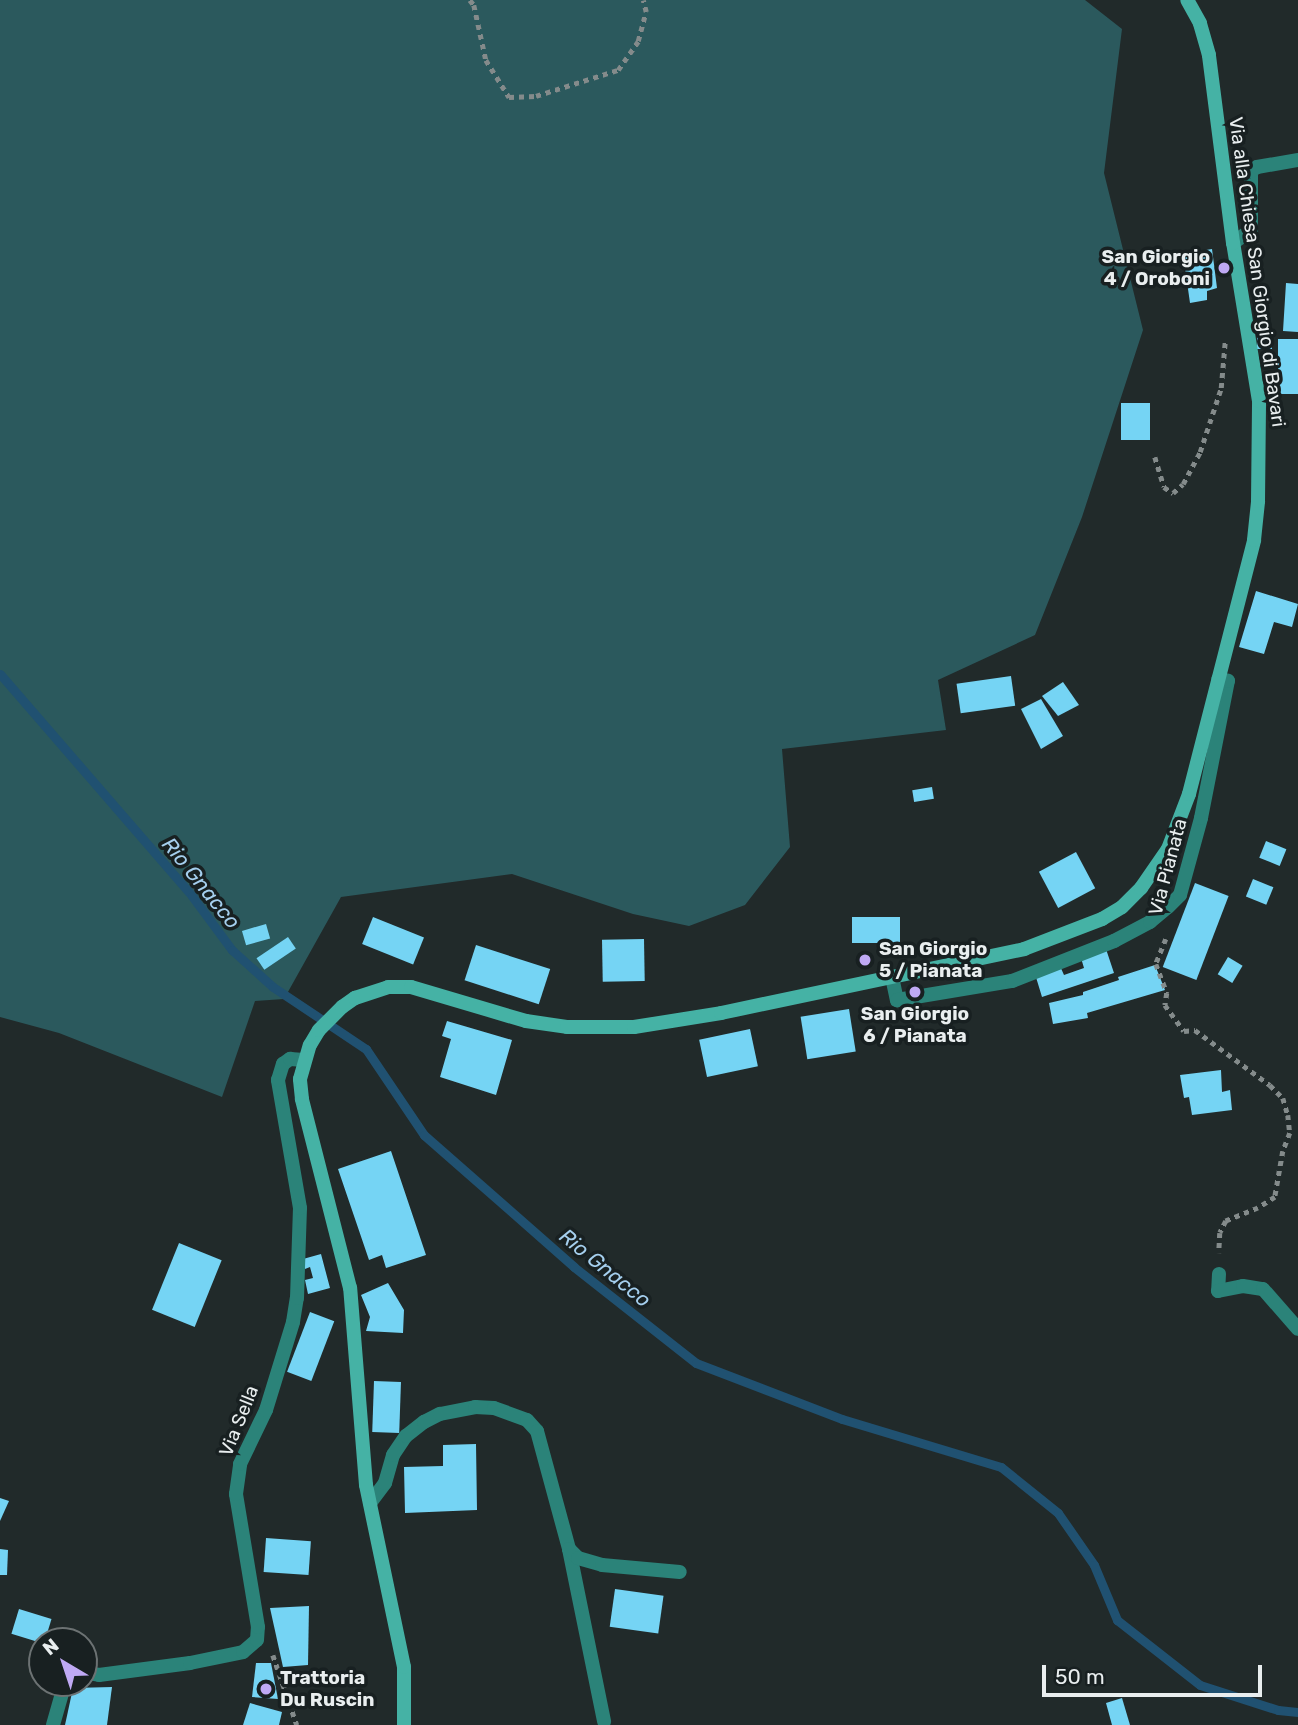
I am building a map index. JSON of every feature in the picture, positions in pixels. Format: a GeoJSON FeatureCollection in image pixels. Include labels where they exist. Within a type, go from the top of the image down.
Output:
{"type":"FeatureCollection","features":[{"type":"Feature","properties":{"kind":"street","name":"Via alla Chiesa San Giorgio di Bavari"},"geometry":{"type":"LineString","coordinates":[[404,1725],[404,1667],[370,1503],[351,1288],[302,1099],[300,1079],[304,1060],[319,1030],[342,1007],[369,992],[388,987],[411,987],[549,1025],[634,1027],[721,1013],[1056,939],[1102,919],[1130,899],[1158,865],[1178,827],[1189,794],[1254,540],[1260,470],[1259,401],[1233,243],[1209,55],[1200,23],[1187,0]]}},
{"type":"Feature","properties":{"kind":"street"},"geometry":{"type":"LineString","coordinates":[[1233,243],[1251,230],[1251,171],[1257,167],[1298,160]]}},
{"type":"Feature","properties":{"kind":"street","name":"Via Pianata"},"geometry":{"type":"LineString","coordinates":[[892,977],[897,1000],[1012,981],[1130,933],[1150,922],[1180,895],[1201,818],[1228,681],[1217,679]]}},
{"type":"Feature","properties":{"kind":"street","name":"Via Sella"},"geometry":{"type":"LineString","coordinates":[[257,1640],[258,1627],[236,1494],[240,1464],[266,1409],[295,1310],[300,1208],[278,1080],[283,1064],[290,1059],[304,1060]]}},
{"type":"Feature","properties":{"kind":"street"},"geometry":{"type":"LineString","coordinates":[[1219,1274],[1218,1291],[1243,1286],[1263,1289],[1298,1329]]}},
{"type":"Feature","properties":{"kind":"street"},"geometry":{"type":"LineString","coordinates":[[370,1503],[384,1483],[393,1455],[406,1436],[424,1422],[457,1410],[494,1408],[519,1415],[537,1431],[569,1549],[604,1721]]}},
{"type":"Feature","properties":{"kind":"street"},"geometry":{"type":"LineString","coordinates":[[569,1549],[578,1558],[602,1565],[680,1572]]}},
{"type":"Feature","properties":{"kind":"street"},"geometry":{"type":"LineString","coordinates":[[98,1675],[203,1661],[243,1652],[257,1640]]}},
{"type":"Feature","properties":{"kind":"street"},"geometry":{"type":"LineString","coordinates":[[53,1725],[61,1697]]}},
{"type":"Feature","properties":{"kind":"path"},"geometry":{"type":"LineString","coordinates":[[470,0],[486,60],[509,97],[536,96],[618,70],[638,41],[646,12],[643,0]]}},
{"type":"Feature","properties":{"kind":"path"},"geometry":{"type":"LineString","coordinates":[[1155,457],[1164,487],[1172,493],[1184,484],[1200,452],[1221,388],[1226,336]]}},
{"type":"Feature","properties":{"kind":"path","name":"Via Pianata"},"geometry":{"type":"LineString","coordinates":[[1167,936],[1156,964],[1167,993],[1165,1005],[1184,1031],[1195,1030],[1270,1085],[1283,1098],[1288,1115],[1290,1132],[1283,1151],[1276,1197],[1222,1226],[1219,1274]]}},
{"type":"Feature","properties":{"kind":"path"},"geometry":{"type":"LineString","coordinates":[[257,1640],[274,1655],[297,1725]]}},
{"type":"Feature","properties":{"kind":"shaded area"},"geometry":{"type":"Polygon","coordinates":[[[0,0],[1085,0],[1122,29],[1104,173],[1143,330],[1082,517],[1035,635],[938,680],[946,730],[782,749],[790,847],[745,905],[689,926],[633,914],[512,874],[341,897],[284,999],[255,1001],[222,1097],[59,1033],[0,1017],[0,0]]]}},
{"type":"Feature","properties":{"kind":"building"},"geometry":{"type":"Polygon","coordinates":[[[1212,249],[1217,288],[1207,291],[1207,300],[1190,303],[1183,254],[1212,249]]]}},
{"type":"Feature","properties":{"kind":"building"},"geometry":{"type":"Polygon","coordinates":[[[1286,283],[1298,284],[1298,332],[1283,331],[1286,283]]]}},
{"type":"Feature","properties":{"kind":"building"},"geometry":{"type":"Polygon","coordinates":[[[1257,328],[1272,328],[1272,349],[1257,349],[1257,328]]]}},
{"type":"Feature","properties":{"kind":"building"},"geometry":{"type":"Polygon","coordinates":[[[1278,339],[1298,339],[1298,394],[1278,394],[1278,339]]]}},
{"type":"Feature","properties":{"kind":"building"},"geometry":{"type":"Polygon","coordinates":[[[1121,403],[1150,403],[1150,440],[1121,440],[1121,403]]]}},
{"type":"Feature","properties":{"kind":"building"},"geometry":{"type":"Polygon","coordinates":[[[1256,591],[1298,604],[1292,627],[1274,622],[1264,654],[1239,647],[1256,591]]]}},
{"type":"Feature","properties":{"kind":"building"},"geometry":{"type":"Polygon","coordinates":[[[1011,676],[1015,706],[961,713],[957,684],[1011,676]]]}},
{"type":"Feature","properties":{"kind":"building"},"geometry":{"type":"Polygon","coordinates":[[[1063,682],[1079,705],[1058,716],[1042,696],[1063,682]]]}},
{"type":"Feature","properties":{"kind":"building"},"geometry":{"type":"Polygon","coordinates":[[[1041,699],[1063,736],[1041,749],[1021,709],[1041,699]]]}},
{"type":"Feature","properties":{"kind":"building"},"geometry":{"type":"Polygon","coordinates":[[[932,787],[934,799],[914,802],[912,790],[932,787]]]}},
{"type":"Feature","properties":{"kind":"building"},"geometry":{"type":"Polygon","coordinates":[[[1266,841],[1286,849],[1280,866],[1259,858],[1266,841]]]}},
{"type":"Feature","properties":{"kind":"building"},"geometry":{"type":"Polygon","coordinates":[[[1076,852],[1095,888],[1058,908],[1039,872],[1076,852]]]}},
{"type":"Feature","properties":{"kind":"building"},"geometry":{"type":"Polygon","coordinates":[[[1253,879],[1273,887],[1266,905],[1246,897],[1253,879]]]}},
{"type":"Feature","properties":{"kind":"building"},"geometry":{"type":"Polygon","coordinates":[[[1195,883],[1229,896],[1196,980],[1163,967],[1195,883]]]}},
{"type":"Feature","properties":{"kind":"building"},"geometry":{"type":"Polygon","coordinates":[[[373,917],[424,938],[413,964],[362,944],[373,917]]]}},
{"type":"Feature","properties":{"kind":"building"},"geometry":{"type":"Polygon","coordinates":[[[852,917],[900,917],[900,943],[852,943],[852,917]]]}},
{"type":"Feature","properties":{"kind":"building"},"geometry":{"type":"Polygon","coordinates":[[[266,924],[270,938],[246,945],[242,931],[266,924]]]}},
{"type":"Feature","properties":{"kind":"building"},"geometry":{"type":"Polygon","coordinates":[[[288,937],[296,949],[264,970],[256,958],[288,937]]]}},
{"type":"Feature","properties":{"kind":"building"},"geometry":{"type":"Polygon","coordinates":[[[644,939],[645,981],[603,982],[602,940],[644,939]]]}},
{"type":"Feature","properties":{"kind":"building"},"geometry":{"type":"Polygon","coordinates":[[[476,945],[550,969],[539,1004],[465,980],[476,945]]]}},
{"type":"Feature","properties":{"kind":"building"},"geometry":{"type":"Polygon","coordinates":[[[1106,949],[1114,973],[1042,997],[1035,974],[1060,966],[1064,975],[1084,968],[1081,958],[1106,949]]]}},
{"type":"Feature","properties":{"kind":"building"},"geometry":{"type":"Polygon","coordinates":[[[1228,957],[1243,966],[1232,983],[1218,974],[1228,957]]]}},
{"type":"Feature","properties":{"kind":"building"},"geometry":{"type":"Polygon","coordinates":[[[1155,965],[1165,990],[1087,1013],[1088,1018],[1053,1024],[1049,1003],[1083,995],[1083,992],[1119,980],[1118,977],[1155,965]]]}},
{"type":"Feature","properties":{"kind":"building"},"geometry":{"type":"Polygon","coordinates":[[[849,1009],[856,1051],[807,1059],[801,1017],[849,1009]]]}},
{"type":"Feature","properties":{"kind":"building"},"geometry":{"type":"Polygon","coordinates":[[[447,1021],[512,1040],[496,1095],[440,1077],[451,1039],[442,1036],[447,1021]]]}},
{"type":"Feature","properties":{"kind":"building"},"geometry":{"type":"Polygon","coordinates":[[[750,1029],[758,1066],[707,1077],[699,1040],[750,1029]]]}},
{"type":"Feature","properties":{"kind":"building"},"geometry":{"type":"Polygon","coordinates":[[[1221,1070],[1222,1092],[1230,1090],[1232,1110],[1192,1115],[1189,1097],[1184,1098],[1180,1075],[1221,1070]]]}},
{"type":"Feature","properties":{"kind":"building"},"geometry":{"type":"Polygon","coordinates":[[[391,1151],[426,1255],[386,1268],[382,1255],[369,1260],[338,1169],[391,1151]]]}},
{"type":"Feature","properties":{"kind":"building"},"geometry":{"type":"Polygon","coordinates":[[[179,1243],[222,1260],[195,1327],[152,1310],[179,1243]]]}},
{"type":"Feature","properties":{"kind":"building"},"geometry":{"type":"Polygon","coordinates":[[[321,1254],[330,1288],[308,1294],[305,1280],[313,1278],[310,1267],[305,1269],[303,1259],[321,1254]]]}},
{"type":"Feature","properties":{"kind":"building"},"geometry":{"type":"Polygon","coordinates":[[[388,1283],[404,1310],[403,1333],[366,1331],[370,1317],[361,1295],[388,1283]]]}},
{"type":"Feature","properties":{"kind":"building"},"geometry":{"type":"Polygon","coordinates":[[[310,1312],[334,1321],[311,1381],[287,1372],[310,1312]]]}},
{"type":"Feature","properties":{"kind":"building"},"geometry":{"type":"Polygon","coordinates":[[[374,1381],[401,1382],[399,1433],[372,1432],[374,1381]]]}},
{"type":"Feature","properties":{"kind":"building"},"geometry":{"type":"Polygon","coordinates":[[[476,1444],[477,1510],[405,1513],[404,1467],[443,1466],[443,1445],[476,1444]]]}},
{"type":"Feature","properties":{"kind":"building"},"geometry":{"type":"Polygon","coordinates":[[[0,1498],[9,1501],[0,1521],[0,1498]]]}},
{"type":"Feature","properties":{"kind":"building"},"geometry":{"type":"Polygon","coordinates":[[[266,1538],[311,1541],[309,1575],[264,1572],[266,1538]]]}},
{"type":"Feature","properties":{"kind":"building"},"geometry":{"type":"Polygon","coordinates":[[[0,1549],[8,1550],[7,1575],[0,1575],[0,1549]]]}},
{"type":"Feature","properties":{"kind":"building"},"geometry":{"type":"Polygon","coordinates":[[[615,1589],[664,1596],[658,1633],[610,1627],[615,1589]]]}},
{"type":"Feature","properties":{"kind":"building"},"geometry":{"type":"Polygon","coordinates":[[[309,1606],[308,1665],[283,1667],[270,1608],[309,1606]]]}},
{"type":"Feature","properties":{"kind":"building"},"geometry":{"type":"Polygon","coordinates":[[[19,1609],[52,1619],[49,1627],[28,1627],[28,1639],[11,1634],[19,1609]]]}},
{"type":"Feature","properties":{"kind":"building"},"geometry":{"type":"Polygon","coordinates":[[[256,1663],[271,1663],[278,1699],[252,1697],[256,1663]]]}},
{"type":"Feature","properties":{"kind":"building"},"geometry":{"type":"Polygon","coordinates":[[[98,1687],[112,1687],[107,1725],[65,1725],[71,1697],[98,1697],[98,1687]]]}},
{"type":"Feature","properties":{"kind":"building"},"geometry":{"type":"Polygon","coordinates":[[[1122,1698],[1130,1725],[1112,1725],[1106,1703],[1122,1698]]]}},
{"type":"Feature","properties":{"kind":"building"},"geometry":{"type":"Polygon","coordinates":[[[250,1703],[282,1712],[279,1725],[243,1725],[250,1703]]]}},
{"type":"Feature","properties":{"kind":"waterway","name":"Rio Gnacco"},"geometry":{"type":"LineString","coordinates":[[0,674],[192,896],[232,950],[273,987],[366,1049],[424,1135],[574,1267],[696,1363],[842,1419],[1001,1467],[1058,1513],[1094,1565],[1117,1620],[1200,1685],[1278,1710],[1298,1712]]}},
{"type":"Feature","properties":{"kind":"place","name":"San Giorgio 4 / Oroboni"},"geometry":{"type":"Point","coordinates":[1224,268]}},
{"type":"Feature","properties":{"kind":"place","name":"San Giorgio 5 / Pianata"},"geometry":{"type":"Point","coordinates":[865,960]}},
{"type":"Feature","properties":{"kind":"place","name":"San Giorgio 6 / Pianata"},"geometry":{"type":"Point","coordinates":[915,992]}},
{"type":"Feature","properties":{"kind":"place","name":"Trattoria Du Ruscin"},"geometry":{"type":"Point","coordinates":[266,1689]}}]}
